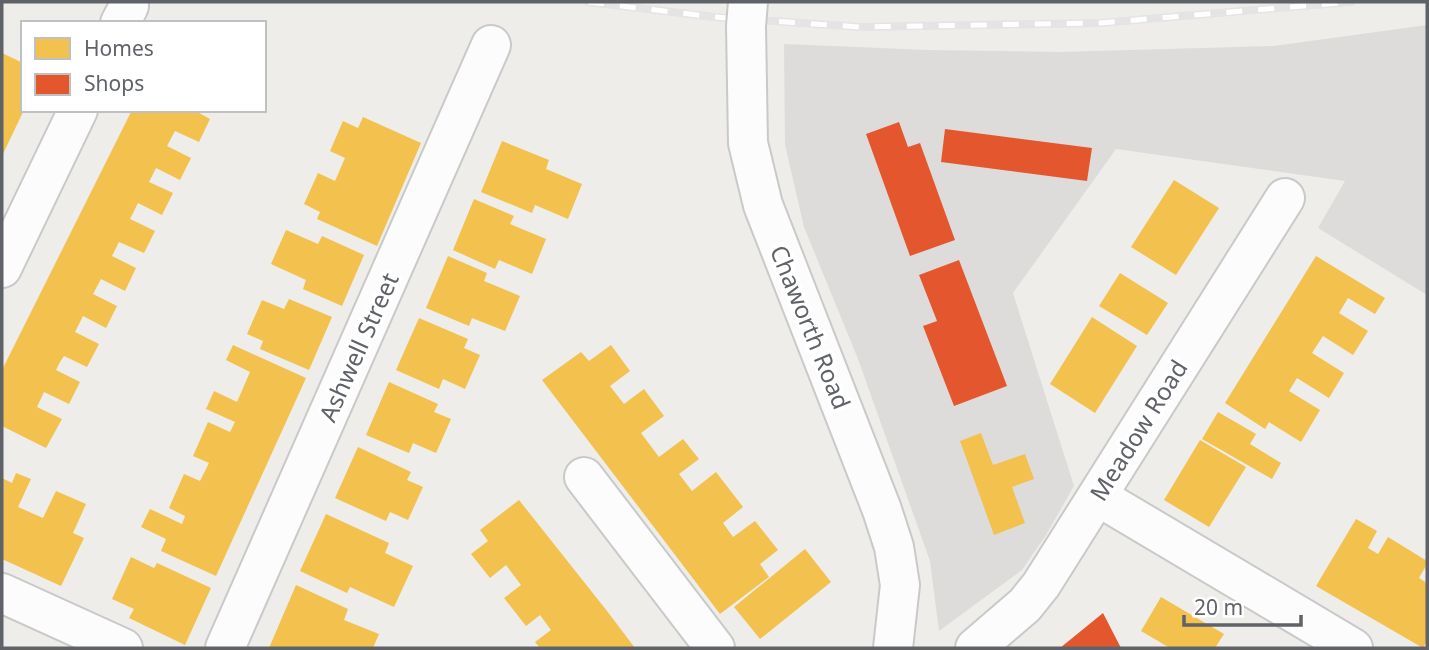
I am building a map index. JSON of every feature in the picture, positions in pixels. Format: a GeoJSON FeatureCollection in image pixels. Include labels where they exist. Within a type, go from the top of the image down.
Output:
{"type":"FeatureCollection","features":[{"type":"Feature","properties":{"kind":"street","name":"Chaworth Road"},"geometry":{"type":"LineString","coordinates":[[748,2],[746,89],[750,153],[763,205],[817,340],[894,547],[900,585],[893,648]]}},
{"type":"Feature","properties":{"kind":"street","name":"Ashwell Street"},"geometry":{"type":"LineString","coordinates":[[225,648],[491,45]]}},
{"type":"Feature","properties":{"kind":"street"},"geometry":{"type":"LineString","coordinates":[[2,268],[77,112]]}},
{"type":"Feature","properties":{"kind":"street","name":"Meadow Road"},"geometry":{"type":"LineString","coordinates":[[975,648],[1025,605],[1041,585],[1285,198]]}},
{"type":"Feature","properties":{"kind":"street"},"geometry":{"type":"LineString","coordinates":[[584,477],[715,648]]}},
{"type":"Feature","properties":{"kind":"street"},"geometry":{"type":"LineString","coordinates":[[1097,496],[1353,648]]}},
{"type":"Feature","properties":{"kind":"street"},"geometry":{"type":"LineString","coordinates":[[2,593],[123,648]]}},
{"type":"Feature","properties":{"kind":"shaded area"},"geometry":{"type":"Polygon","coordinates":[[[1427,25],[1427,295],[1318,228],[1345,181],[1116,149],[1013,293],[1074,486],[1022,570],[939,631],[930,561],[858,359],[804,227],[785,145],[784,44],[1059,52],[1274,46],[1427,25]]]}},
{"type":"Feature","properties":{"kind":"building: Homes"},"geometry":{"type":"Polygon","coordinates":[[[2,53],[21,62],[23,112],[2,156],[2,53]]]}},
{"type":"Feature","properties":{"kind":"building: Homes"},"geometry":{"type":"Polygon","coordinates":[[[131,112],[198,112],[210,119],[199,142],[175,131],[167,146],[191,158],[180,180],[156,168],[149,182],[173,193],[162,215],[138,203],[130,219],[155,231],[144,253],[119,242],[112,256],[136,268],[125,291],[101,279],[93,294],[117,306],[106,328],[83,316],[75,332],[99,344],[87,367],[64,356],[56,370],[80,382],[69,404],[44,392],[37,407],[62,419],[46,448],[2,426],[2,370],[131,112]]]}},
{"type":"Feature","properties":{"kind":"building: Homes"},"geometry":{"type":"Polygon","coordinates":[[[363,117],[421,143],[377,246],[317,219],[320,212],[304,204],[318,173],[335,181],[345,158],[330,151],[343,121],[358,128],[363,117]]]}},
{"type":"Feature","properties":{"kind":"building: Homes"},"geometry":{"type":"Polygon","coordinates":[[[502,141],[549,160],[546,169],[582,184],[568,219],[535,205],[532,213],[481,192],[502,141]]]}},
{"type":"Feature","properties":{"kind":"building: Homes"},"geometry":{"type":"Polygon","coordinates":[[[1174,180],[1219,208],[1176,275],[1131,247],[1174,180]]]}},
{"type":"Feature","properties":{"kind":"building: Homes"},"geometry":{"type":"Polygon","coordinates":[[[474,199],[514,216],[510,224],[546,239],[532,274],[499,260],[495,269],[453,250],[474,199]]]}},
{"type":"Feature","properties":{"kind":"building: Homes"},"geometry":{"type":"Polygon","coordinates":[[[286,230],[318,244],[322,236],[364,255],[342,306],[303,289],[306,280],[271,264],[286,230]]]}},
{"type":"Feature","properties":{"kind":"building: Homes"},"geometry":{"type":"Polygon","coordinates":[[[448,256],[487,273],[484,281],[520,296],[505,331],[472,318],[469,326],[426,308],[448,256]]]}},
{"type":"Feature","properties":{"kind":"building: Homes"},"geometry":{"type":"Polygon","coordinates":[[[1316,256],[1385,298],[1375,314],[1348,298],[1339,313],[1368,331],[1353,355],[1323,336],[1312,353],[1344,373],[1329,398],[1297,378],[1289,391],[1320,410],[1301,442],[1269,422],[1265,429],[1225,403],[1316,256]]]}},
{"type":"Feature","properties":{"kind":"building: Homes"},"geometry":{"type":"Polygon","coordinates":[[[1120,273],[1168,303],[1147,335],[1099,306],[1120,273]]]}},
{"type":"Feature","properties":{"kind":"building: Homes"},"geometry":{"type":"Polygon","coordinates":[[[289,299],[332,317],[309,370],[260,349],[263,341],[247,334],[262,300],[284,309],[289,299]]]}},
{"type":"Feature","properties":{"kind":"building: Homes"},"geometry":{"type":"Polygon","coordinates":[[[1092,317],[1137,346],[1095,413],[1050,384],[1092,317]]]}},
{"type":"Feature","properties":{"kind":"building: Homes"},"geometry":{"type":"Polygon","coordinates":[[[419,318],[468,339],[464,348],[480,355],[465,389],[443,379],[439,389],[396,370],[419,318]]]}},
{"type":"Feature","properties":{"kind":"building: Homes"},"geometry":{"type":"Polygon","coordinates":[[[233,345],[306,378],[216,576],[161,551],[166,539],[141,527],[150,509],[182,524],[185,516],[169,508],[184,474],[200,481],[209,463],[193,456],[208,422],[230,432],[235,422],[206,409],[214,391],[237,402],[250,372],[226,360],[233,345]]]}},
{"type":"Feature","properties":{"kind":"building: Homes"},"geometry":{"type":"Polygon","coordinates":[[[611,345],[630,371],[610,386],[624,404],[644,389],[664,416],[641,433],[659,457],[683,439],[699,459],[679,474],[692,491],[716,472],[743,507],[723,523],[733,537],[755,521],[778,550],[760,564],[769,577],[720,614],[542,380],[581,352],[589,361],[611,345]]]}},
{"type":"Feature","properties":{"kind":"building: Homes"},"geometry":{"type":"Polygon","coordinates":[[[389,382],[438,404],[434,412],[451,419],[436,453],[413,443],[409,453],[366,435],[389,382]]]}},
{"type":"Feature","properties":{"kind":"building: Homes"},"geometry":{"type":"Polygon","coordinates":[[[1218,412],[1256,434],[1250,444],[1281,463],[1272,479],[1202,439],[1218,412]]]}},
{"type":"Feature","properties":{"kind":"building: Homes"},"geometry":{"type":"Polygon","coordinates":[[[981,433],[993,465],[1025,454],[1034,479],[1012,487],[1025,523],[994,535],[960,441],[981,433]]]}},
{"type":"Feature","properties":{"kind":"building: Homes"},"geometry":{"type":"Polygon","coordinates":[[[1200,440],[1246,467],[1209,527],[1164,500],[1200,440]]]}},
{"type":"Feature","properties":{"kind":"building: Homes"},"geometry":{"type":"Polygon","coordinates":[[[358,447],[411,472],[407,480],[423,487],[408,520],[390,512],[386,521],[335,498],[358,447]]]}},
{"type":"Feature","properties":{"kind":"building: Homes"},"geometry":{"type":"Polygon","coordinates":[[[16,473],[31,479],[18,507],[43,518],[56,491],[86,504],[73,533],[84,538],[61,586],[2,559],[2,478],[12,483],[16,473]]]}},
{"type":"Feature","properties":{"kind":"building: Homes"},"geometry":{"type":"Polygon","coordinates":[[[519,500],[635,648],[540,648],[535,642],[551,630],[540,615],[526,626],[504,598],[521,585],[506,565],[490,578],[471,554],[488,541],[480,530],[519,500]]]}},
{"type":"Feature","properties":{"kind":"building: Homes"},"geometry":{"type":"Polygon","coordinates":[[[326,514],[389,543],[385,553],[413,566],[394,607],[350,587],[347,593],[300,571],[326,514]]]}},
{"type":"Feature","properties":{"kind":"building: Homes"},"geometry":{"type":"Polygon","coordinates":[[[1356,519],[1377,531],[1368,548],[1378,554],[1388,537],[1427,561],[1419,578],[1427,583],[1427,641],[1423,648],[1316,586],[1356,519]]]}},
{"type":"Feature","properties":{"kind":"building: Homes"},"geometry":{"type":"Polygon","coordinates":[[[805,549],[831,582],[760,639],[734,607],[805,549]]]}},
{"type":"Feature","properties":{"kind":"building: Homes"},"geometry":{"type":"Polygon","coordinates":[[[131,557],[154,568],[157,563],[211,588],[185,645],[129,618],[134,609],[112,599],[131,557]]]}},
{"type":"Feature","properties":{"kind":"building: Homes"},"geometry":{"type":"Polygon","coordinates":[[[296,585],[348,609],[344,620],[379,634],[373,648],[269,648],[296,585]]]}},
{"type":"Feature","properties":{"kind":"building: Homes"},"geometry":{"type":"Polygon","coordinates":[[[1161,597],[1224,634],[1215,648],[1170,648],[1141,631],[1161,597]]]}},
{"type":"Feature","properties":{"kind":"building: Shops"},"geometry":{"type":"Polygon","coordinates":[[[899,122],[908,147],[920,143],[955,240],[910,256],[866,134],[899,122]]]}},
{"type":"Feature","properties":{"kind":"building: Shops"},"geometry":{"type":"Polygon","coordinates":[[[945,129],[1092,148],[1087,181],[941,162],[945,129]]]}},
{"type":"Feature","properties":{"kind":"building: Shops"},"geometry":{"type":"Polygon","coordinates":[[[959,260],[1007,386],[954,406],[923,326],[937,321],[919,275],[959,260]]]}},
{"type":"Feature","properties":{"kind":"building: Shops"},"geometry":{"type":"Polygon","coordinates":[[[1103,613],[1121,648],[1060,648],[1103,613]]]}},
{"type":"Feature","properties":{"kind":"railway"},"geometry":{"type":"LineString","coordinates":[[588,2],[714,17],[860,27],[1100,23],[1351,2]]}}]}
